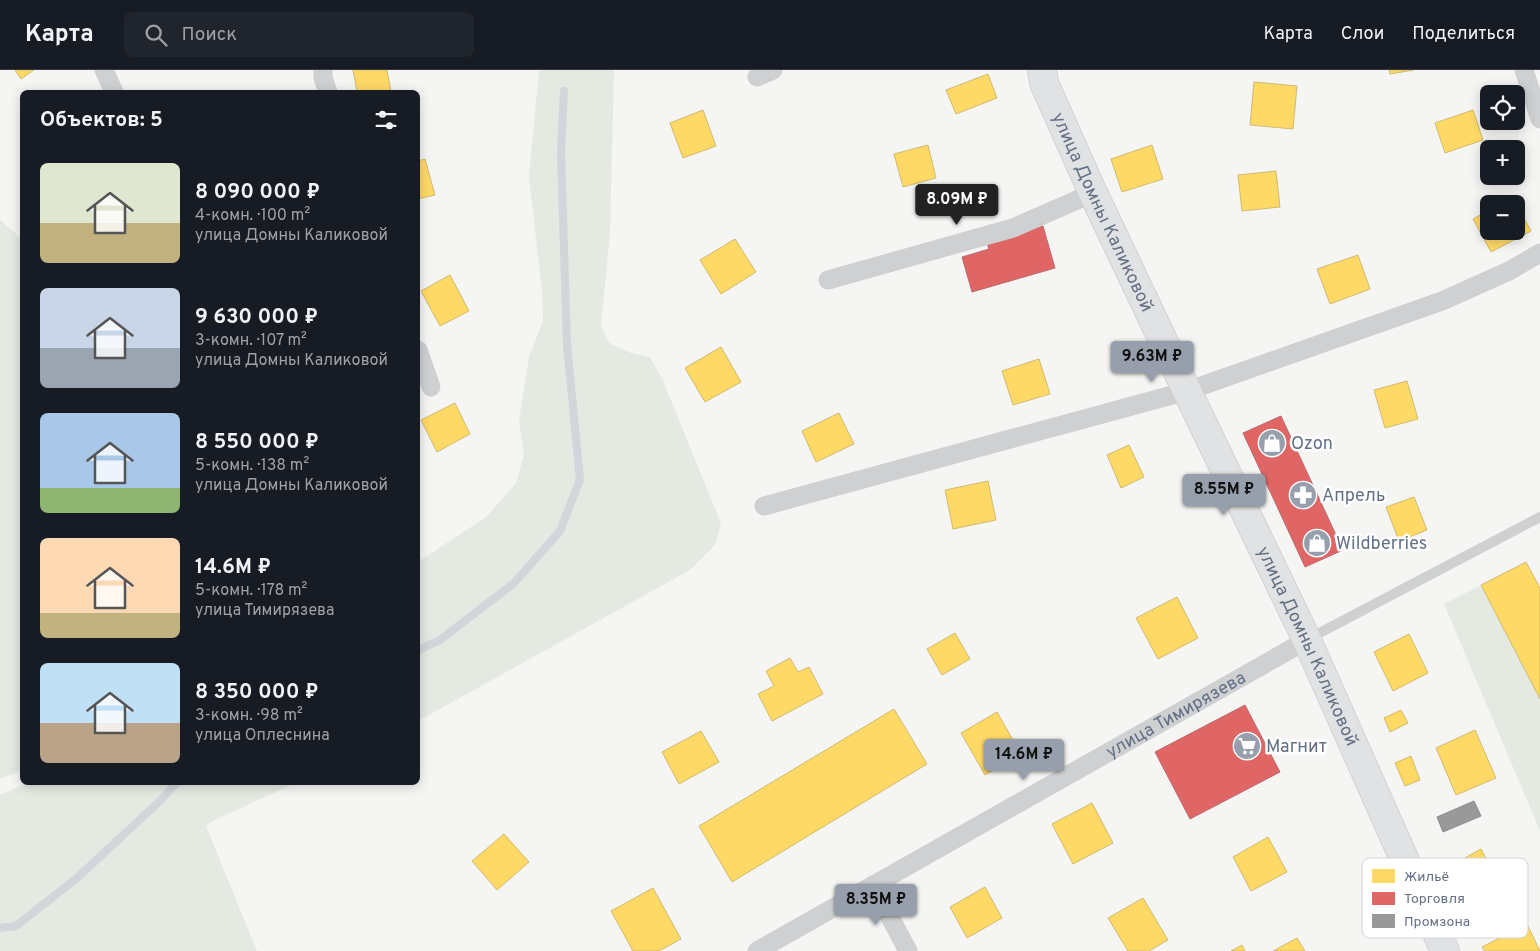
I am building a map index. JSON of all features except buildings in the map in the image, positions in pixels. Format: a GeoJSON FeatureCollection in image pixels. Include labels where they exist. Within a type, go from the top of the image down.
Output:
{"type":"FeatureCollection","features":[{"type":"Feature","properties":{"kind":"main road","name":"улица Домны Каликовой"},"geometry":{"type":"LineString","coordinates":[[1042,70],[1044,83],[1093,193],[1307,640],[1404,858]]}},
{"type":"Feature","properties":{"kind":"main road","name":"улица Домны Каликовой"},"geometry":{"type":"LineString","coordinates":[[1439,938],[1445,951]]}},
{"type":"Feature","properties":{"kind":"street"},"geometry":{"type":"LineString","coordinates":[[104,70],[113,90]]}},
{"type":"Feature","properties":{"kind":"street"},"geometry":{"type":"LineString","coordinates":[[323,70],[323,78],[327,90]]}},
{"type":"Feature","properties":{"kind":"street"},"geometry":{"type":"LineString","coordinates":[[1524,70],[1540,119]]}},
{"type":"Feature","properties":{"kind":"street"},"geometry":{"type":"LineString","coordinates":[[828,280],[1013,228],[1093,193]]}},
{"type":"Feature","properties":{"kind":"street"},"geometry":{"type":"LineString","coordinates":[[764,506],[1187,391],[1442,301],[1509,271],[1540,253]]}},
{"type":"Feature","properties":{"kind":"street"},"geometry":{"type":"LineString","coordinates":[[420,356],[431,387]]}},
{"type":"Feature","properties":{"kind":"street","name":"улица Тимирязева"},"geometry":{"type":"LineString","coordinates":[[757,951],[1307,640]]}},
{"type":"Feature","properties":{"kind":"street"},"geometry":{"type":"LineString","coordinates":[[873,886],[908,951]]}},
{"type":"Feature","properties":{"kind":"lane"},"geometry":{"type":"LineString","coordinates":[[1307,640],[1540,517]]}},
{"type":"Feature","properties":{"kind":"shaded area"},"geometry":{"type":"Polygon","coordinates":[[[539,70],[614,70],[610,233],[601,325],[609,343],[631,353],[650,357],[663,381],[721,523],[715,545],[690,570],[420,720],[420,561],[486,517],[516,483],[524,454],[519,420],[529,357],[543,321],[542,293],[529,177],[539,70]]]}},
{"type":"Feature","properties":{"kind":"shaded area"},"geometry":{"type":"Polygon","coordinates":[[[0,220],[20,237],[20,771],[0,779],[0,220]]]}},
{"type":"Feature","properties":{"kind":"shaded area"},"geometry":{"type":"Polygon","coordinates":[[[1481,585],[1540,699],[1540,831],[1444,604],[1481,585]]]}},
{"type":"Feature","properties":{"kind":"shaded area"},"geometry":{"type":"Polygon","coordinates":[[[22,785],[291,785],[206,826],[257,951],[0,951],[0,795],[22,785]]]}},
{"type":"Feature","properties":{"kind":"waterway"},"geometry":{"type":"LineString","coordinates":[[420,649],[440,640],[514,583],[560,531],[580,480],[567,344],[561,152],[564,91]]}},
{"type":"Feature","properties":{"kind":"waterway"},"geometry":{"type":"LineString","coordinates":[[0,928],[16,926],[77,878],[162,799],[174,785]]}},
{"type":"Feature","properties":{"kind":"place","name":"Ozon"},"geometry":{"type":"Point","coordinates":[1272,443]}},
{"type":"Feature","properties":{"kind":"place","name":"Апрель"},"geometry":{"type":"Point","coordinates":[1303,495]}},
{"type":"Feature","properties":{"kind":"place","name":"Wildberries"},"geometry":{"type":"Point","coordinates":[1317,543]}},
{"type":"Feature","properties":{"kind":"place","name":"Магнит"},"geometry":{"type":"Point","coordinates":[1247,746]}}]}
